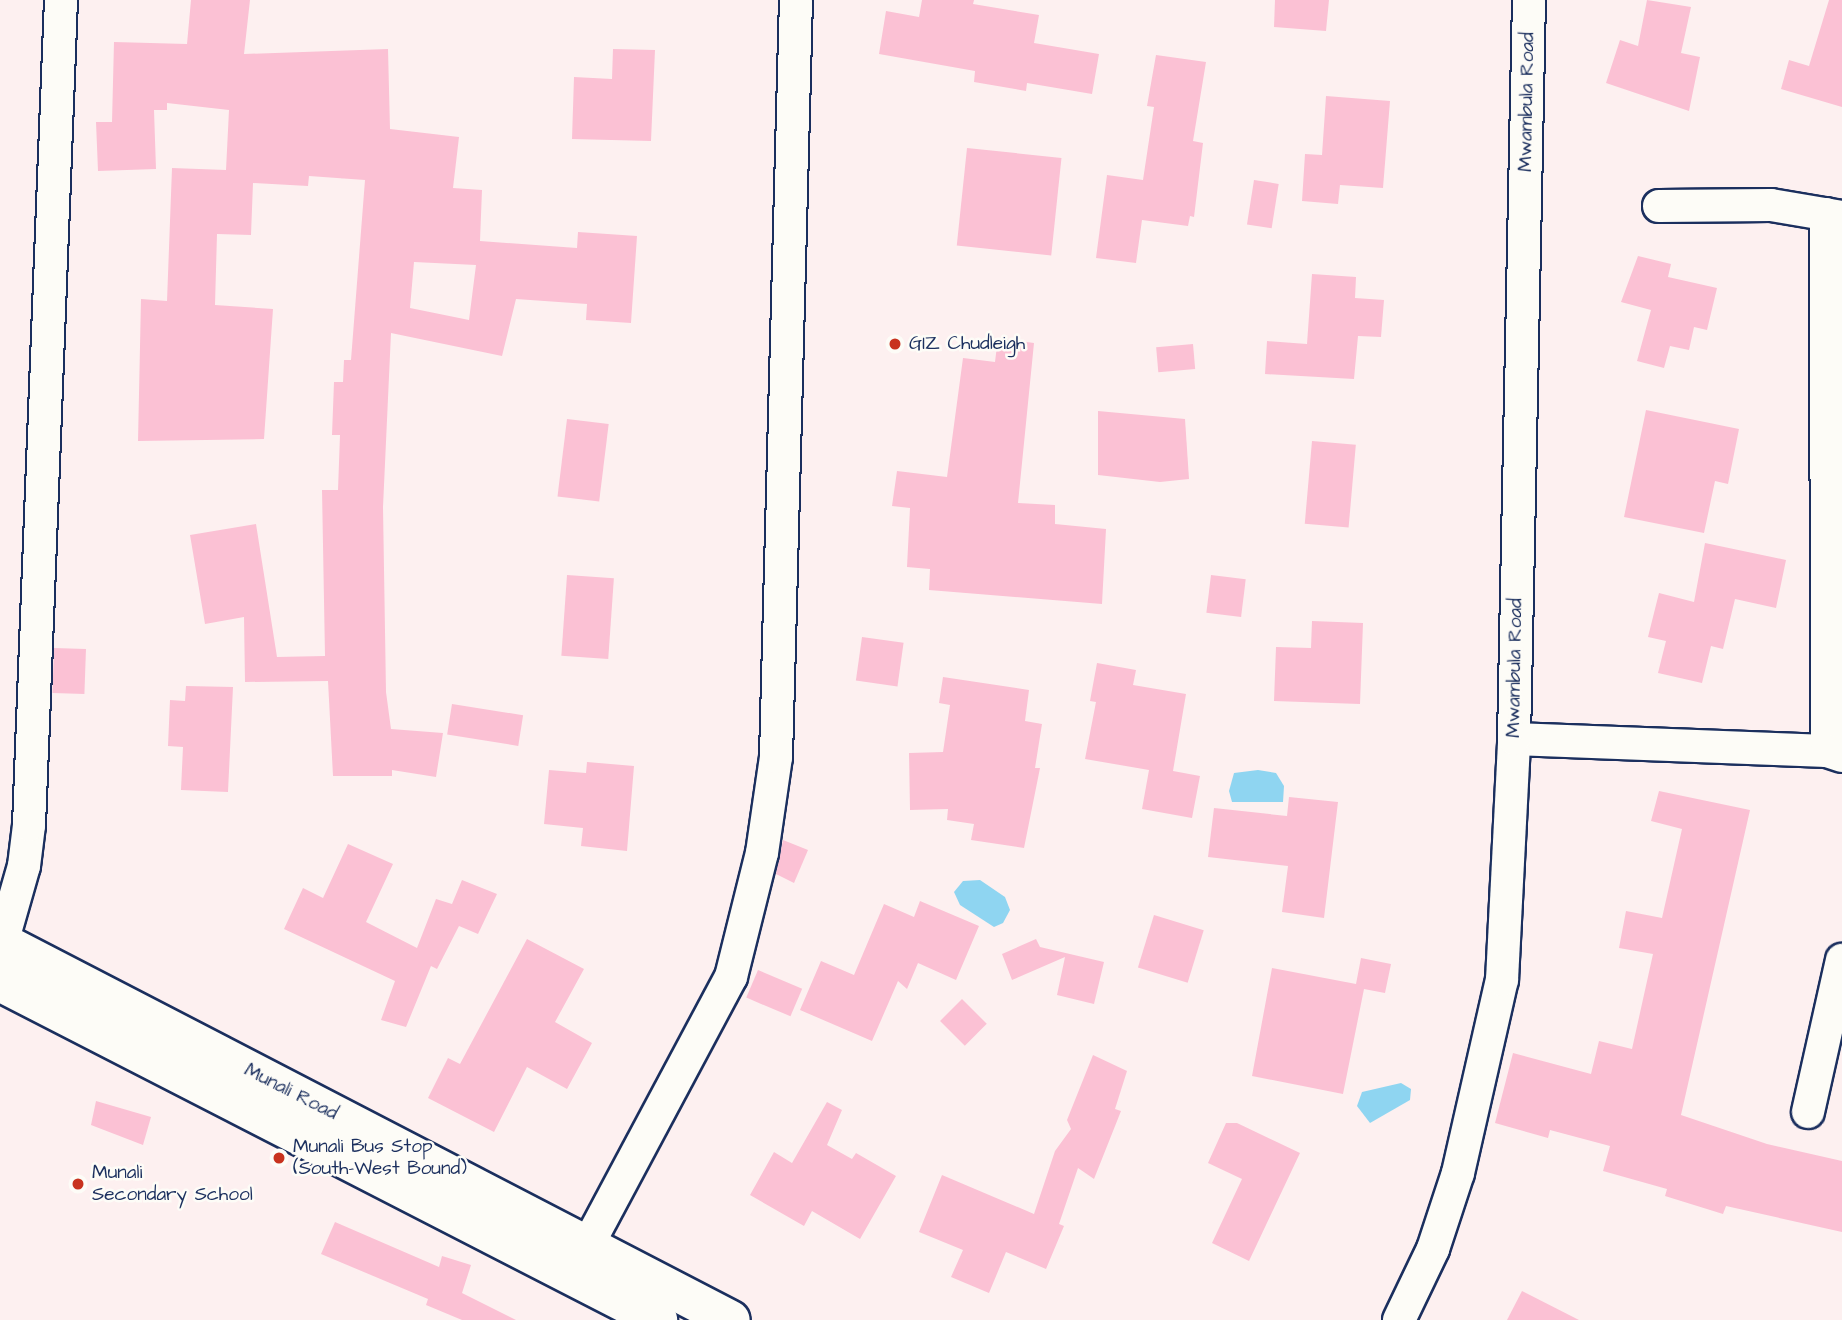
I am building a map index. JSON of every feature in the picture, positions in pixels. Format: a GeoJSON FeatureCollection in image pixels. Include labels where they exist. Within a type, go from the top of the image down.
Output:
{"type":"FeatureCollection","features":[{"type":"Feature","properties":{"kind":"main road","name":"Munali Road"},"geometry":{"type":"LineString","coordinates":[[1,944],[580,1261],[658,1320]]}},
{"type":"Feature","properties":{"kind":"main road","name":"Munali Road"},"geometry":{"type":"LineString","coordinates":[[0,982],[580,1261],[732,1320]]}},
{"type":"Feature","properties":{"kind":"street"},"geometry":{"type":"LineString","coordinates":[[1,944],[24,866],[29,824],[61,0]]}},
{"type":"Feature","properties":{"kind":"street"},"geometry":{"type":"LineString","coordinates":[[580,1261],[731,977],[762,853],[776,757],[796,0]]}},
{"type":"Feature","properties":{"kind":"street","name":"Mwambula Road"},"geometry":{"type":"LineString","coordinates":[[1399,1320],[1433,1249],[1458,1173],[1502,980],[1514,738],[1529,0]]}},
{"type":"Feature","properties":{"kind":"street"},"geometry":{"type":"LineString","coordinates":[[1514,738],[1834,753],[1834,216],[1771,205],[1659,206]]}},
{"type":"Feature","properties":{"kind":"street"},"geometry":{"type":"LineString","coordinates":[[1808,1112],[1842,960]]}},
{"type":"Feature","properties":{"kind":"water"},"geometry":{"type":"Polygon","coordinates":[[[1258,770],[1276,773],[1284,786],[1283,802],[1232,802],[1229,791],[1234,773],[1258,770]]]}},
{"type":"Feature","properties":{"kind":"water"},"geometry":{"type":"Polygon","coordinates":[[[980,880],[1005,897],[1010,910],[1003,923],[994,927],[960,905],[954,892],[963,881],[980,880]]]}},
{"type":"Feature","properties":{"kind":"water"},"geometry":{"type":"Polygon","coordinates":[[[1401,1083],[1411,1089],[1410,1100],[1370,1123],[1357,1106],[1362,1092],[1401,1083]]]}},
{"type":"Feature","properties":{"kind":"building"},"geometry":{"type":"Polygon","coordinates":[[[191,0],[250,0],[244,54],[388,49],[390,129],[459,137],[453,188],[482,190],[480,241],[577,248],[578,232],[637,236],[631,323],[586,320],[587,304],[516,299],[502,356],[391,333],[383,507],[386,692],[391,729],[443,733],[436,777],[392,770],[392,776],[333,776],[328,681],[245,682],[244,617],[205,624],[190,535],[256,524],[277,657],[325,656],[322,490],[338,490],[340,435],[332,435],[334,382],[343,382],[344,360],[351,360],[365,180],[309,176],[308,186],[253,183],[251,235],[217,234],[215,305],[273,309],[264,439],[138,441],[141,299],[167,301],[172,168],[226,170],[229,110],[167,103],[167,110],[154,110],[156,169],[98,171],[96,122],[112,122],[114,42],[187,44],[191,0]],[[414,262],[410,308],[469,320],[476,265],[414,262]]]}},
{"type":"Feature","properties":{"kind":"building"},"geometry":{"type":"Polygon","coordinates":[[[922,0],[974,0],[973,4],[1039,15],[1034,43],[1099,54],[1092,94],[1027,83],[1026,91],[974,82],[975,71],[879,54],[886,11],[919,17],[922,0]]]}},
{"type":"Feature","properties":{"kind":"building"},"geometry":{"type":"Polygon","coordinates":[[[1275,0],[1329,0],[1326,31],[1274,27],[1275,0]]]}},
{"type":"Feature","properties":{"kind":"building"},"geometry":{"type":"Polygon","coordinates":[[[1647,0],[1691,7],[1681,53],[1700,57],[1689,111],[1606,83],[1620,40],[1638,46],[1647,0]]]}},
{"type":"Feature","properties":{"kind":"building"},"geometry":{"type":"Polygon","coordinates":[[[1829,0],[1842,0],[1842,107],[1781,89],[1789,60],[1809,66],[1829,0]]]}},
{"type":"Feature","properties":{"kind":"building"},"geometry":{"type":"Polygon","coordinates":[[[613,49],[655,50],[651,141],[572,139],[574,77],[612,79],[613,49]]]}},
{"type":"Feature","properties":{"kind":"building"},"geometry":{"type":"Polygon","coordinates":[[[1156,55],[1206,62],[1193,141],[1203,143],[1194,217],[1190,216],[1188,226],[1142,220],[1136,263],[1096,258],[1107,175],[1143,180],[1154,107],[1147,106],[1156,55]]]}},
{"type":"Feature","properties":{"kind":"building"},"geometry":{"type":"Polygon","coordinates":[[[1326,96],[1390,101],[1383,188],[1340,185],[1338,204],[1302,201],[1305,154],[1322,155],[1326,96]]]}},
{"type":"Feature","properties":{"kind":"building"},"geometry":{"type":"Polygon","coordinates":[[[967,148],[1061,158],[1051,255],[957,245],[967,148]]]}},
{"type":"Feature","properties":{"kind":"building"},"geometry":{"type":"Polygon","coordinates":[[[1254,180],[1279,184],[1272,228],[1247,224],[1254,180]]]}},
{"type":"Feature","properties":{"kind":"building"},"geometry":{"type":"Polygon","coordinates":[[[1638,256],[1671,264],[1668,277],[1717,288],[1707,330],[1694,327],[1689,350],[1670,346],[1664,368],[1637,361],[1651,310],[1621,302],[1638,256]]]}},
{"type":"Feature","properties":{"kind":"building"},"geometry":{"type":"Polygon","coordinates":[[[1312,274],[1356,277],[1355,298],[1384,300],[1381,337],[1358,336],[1354,379],[1265,374],[1267,341],[1307,344],[1312,274]]]}},
{"type":"Feature","properties":{"kind":"building"},"geometry":{"type":"Polygon","coordinates":[[[998,338],[1034,343],[1018,503],[1055,505],[1055,524],[1106,529],[1102,604],[929,590],[930,569],[907,567],[910,508],[892,506],[897,471],[947,477],[963,358],[995,362],[998,338]]]}},
{"type":"Feature","properties":{"kind":"building"},"geometry":{"type":"Polygon","coordinates":[[[1193,344],[1195,369],[1158,372],[1156,347],[1193,344]]]}},
{"type":"Feature","properties":{"kind":"building"},"geometry":{"type":"Polygon","coordinates":[[[1646,410],[1739,429],[1728,484],[1715,481],[1704,533],[1624,517],[1646,410]]]}},
{"type":"Feature","properties":{"kind":"building"},"geometry":{"type":"Polygon","coordinates":[[[1098,411],[1185,419],[1189,479],[1160,482],[1098,475],[1098,411]]]}},
{"type":"Feature","properties":{"kind":"building"},"geometry":{"type":"Polygon","coordinates":[[[567,419],[609,424],[599,502],[557,496],[567,419]]]}},
{"type":"Feature","properties":{"kind":"building"},"geometry":{"type":"Polygon","coordinates":[[[1312,441],[1356,445],[1349,528],[1305,524],[1312,441]]]}},
{"type":"Feature","properties":{"kind":"building"},"geometry":{"type":"Polygon","coordinates":[[[1705,543],[1786,560],[1776,608],[1735,599],[1723,649],[1711,646],[1702,683],[1658,673],[1666,641],[1648,637],[1659,593],[1694,602],[1705,543]]]}},
{"type":"Feature","properties":{"kind":"building"},"geometry":{"type":"Polygon","coordinates":[[[567,575],[614,578],[608,659],[561,656],[567,575]]]}},
{"type":"Feature","properties":{"kind":"building"},"geometry":{"type":"Polygon","coordinates":[[[1211,575],[1246,579],[1241,617],[1206,613],[1211,575]]]}},
{"type":"Feature","properties":{"kind":"building"},"geometry":{"type":"Polygon","coordinates":[[[1312,621],[1363,623],[1360,704],[1274,701],[1276,647],[1311,648],[1312,621]]]}},
{"type":"Feature","properties":{"kind":"building"},"geometry":{"type":"Polygon","coordinates":[[[862,637],[904,643],[897,686],[856,681],[862,637]]]}},
{"type":"Feature","properties":{"kind":"building"},"geometry":{"type":"Polygon","coordinates":[[[54,648],[86,649],[84,694],[52,693],[54,648]]]}},
{"type":"Feature","properties":{"kind":"building"},"geometry":{"type":"Polygon","coordinates":[[[1097,663],[1136,670],[1133,685],[1186,694],[1173,771],[1200,776],[1192,818],[1142,809],[1149,770],[1085,759],[1096,702],[1090,701],[1097,663]]]}},
{"type":"Feature","properties":{"kind":"building"},"geometry":{"type":"Polygon","coordinates":[[[943,677],[1029,690],[1025,721],[1042,724],[1035,768],[1040,768],[1024,848],[971,840],[974,824],[947,820],[948,809],[910,810],[909,753],[943,752],[950,705],[939,703],[943,677]]]}},
{"type":"Feature","properties":{"kind":"building"},"geometry":{"type":"Polygon","coordinates":[[[186,686],[233,687],[228,792],[181,790],[183,747],[168,746],[170,700],[185,701],[186,686]]]}},
{"type":"Feature","properties":{"kind":"building"},"geometry":{"type":"Polygon","coordinates":[[[452,704],[523,715],[518,746],[447,735],[452,704]]]}},
{"type":"Feature","properties":{"kind":"building"},"geometry":{"type":"Polygon","coordinates":[[[587,762],[634,766],[627,851],[581,846],[583,828],[544,824],[549,770],[586,773],[587,762]]]}},
{"type":"Feature","properties":{"kind":"building"},"geometry":{"type":"Polygon","coordinates":[[[1659,791],[1750,810],[1681,1115],[1767,1144],[1842,1161],[1842,1232],[1726,1206],[1723,1214],[1665,1196],[1667,1189],[1603,1171],[1610,1146],[1550,1130],[1548,1138],[1495,1123],[1513,1053],[1591,1074],[1599,1041],[1632,1049],[1653,954],[1619,948],[1626,911],[1662,918],[1682,829],[1651,821],[1659,791]]]}},
{"type":"Feature","properties":{"kind":"building"},"geometry":{"type":"Polygon","coordinates":[[[1289,797],[1338,802],[1324,918],[1282,912],[1288,866],[1208,857],[1214,808],[1287,816],[1289,797]]]}},
{"type":"Feature","properties":{"kind":"building"},"geometry":{"type":"Polygon","coordinates":[[[783,840],[808,850],[794,883],[776,874],[783,840]]]}},
{"type":"Feature","properties":{"kind":"building"},"geometry":{"type":"Polygon","coordinates":[[[348,844],[393,864],[366,922],[417,948],[436,899],[452,904],[462,880],[497,894],[478,934],[459,926],[437,969],[431,966],[406,1027],[381,1020],[395,981],[284,929],[303,888],[323,898],[348,844]]]}},
{"type":"Feature","properties":{"kind":"building"},"geometry":{"type":"Polygon","coordinates":[[[920,901],[979,926],[956,980],[918,963],[907,989],[898,981],[872,1041],[800,1010],[821,961],[854,975],[884,904],[914,917],[920,901]]]}},
{"type":"Feature","properties":{"kind":"building"},"geometry":{"type":"Polygon","coordinates":[[[1154,915],[1204,930],[1188,983],[1138,968],[1154,915]]]}},
{"type":"Feature","properties":{"kind":"building"},"geometry":{"type":"Polygon","coordinates":[[[527,939],[584,969],[555,1022],[592,1043],[567,1089],[527,1067],[494,1132],[428,1098],[448,1058],[460,1064],[527,939]]]}},
{"type":"Feature","properties":{"kind":"building"},"geometry":{"type":"Polygon","coordinates":[[[1036,939],[1040,947],[1104,962],[1094,1004],[1057,995],[1065,957],[1012,980],[1002,954],[1036,939]]]}},
{"type":"Feature","properties":{"kind":"building"},"geometry":{"type":"Polygon","coordinates":[[[1361,958],[1391,964],[1385,993],[1364,989],[1343,1094],[1252,1076],[1272,968],[1356,984],[1361,958]]]}},
{"type":"Feature","properties":{"kind":"building"},"geometry":{"type":"Polygon","coordinates":[[[758,970],[802,989],[790,1016],[746,998],[758,970]]]}},
{"type":"Feature","properties":{"kind":"building"},"geometry":{"type":"Polygon","coordinates":[[[962,999],[987,1024],[965,1046],[940,1021],[962,999]]]}},
{"type":"Feature","properties":{"kind":"building"},"geometry":{"type":"Polygon","coordinates":[[[1093,1055],[1127,1071],[1115,1109],[1121,1111],[1094,1179],[1078,1168],[1059,1224],[1064,1226],[1046,1269],[1006,1252],[989,1293],[951,1277],[963,1250],[919,1232],[942,1175],[1034,1214],[1055,1151],[1071,1129],[1067,1120],[1093,1055]]]}},
{"type":"Feature","properties":{"kind":"building"},"geometry":{"type":"Polygon","coordinates":[[[96,1101],[151,1117],[143,1145],[91,1125],[96,1101]]]}},
{"type":"Feature","properties":{"kind":"building"},"geometry":{"type":"Polygon","coordinates":[[[827,1102],[842,1110],[827,1145],[852,1159],[856,1153],[896,1176],[860,1239],[812,1211],[804,1226],[750,1195],[774,1152],[792,1163],[827,1102]]]}},
{"type":"Feature","properties":{"kind":"building"},"geometry":{"type":"Polygon","coordinates":[[[1226,1123],[1237,1123],[1300,1153],[1249,1261],[1212,1243],[1242,1179],[1208,1163],[1226,1123]]]}},
{"type":"Feature","properties":{"kind":"building"},"geometry":{"type":"Polygon","coordinates":[[[335,1222],[439,1267],[442,1256],[471,1265],[462,1293],[516,1320],[462,1320],[426,1305],[428,1299],[321,1254],[335,1222]]]}},
{"type":"Feature","properties":{"kind":"building"},"geometry":{"type":"Polygon","coordinates":[[[1522,1291],[1579,1320],[1507,1320],[1522,1291]]]}},
{"type":"Feature","properties":{"kind":"place","name":"GIZ Chudleigh"},"geometry":{"type":"Point","coordinates":[895,344]}},
{"type":"Feature","properties":{"kind":"place","name":"Munali Bus Stop (South-West Bound)"},"geometry":{"type":"Point","coordinates":[279,1158]}},
{"type":"Feature","properties":{"kind":"place","name":"Munali Secondary School"},"geometry":{"type":"Point","coordinates":[78,1184]}}]}
